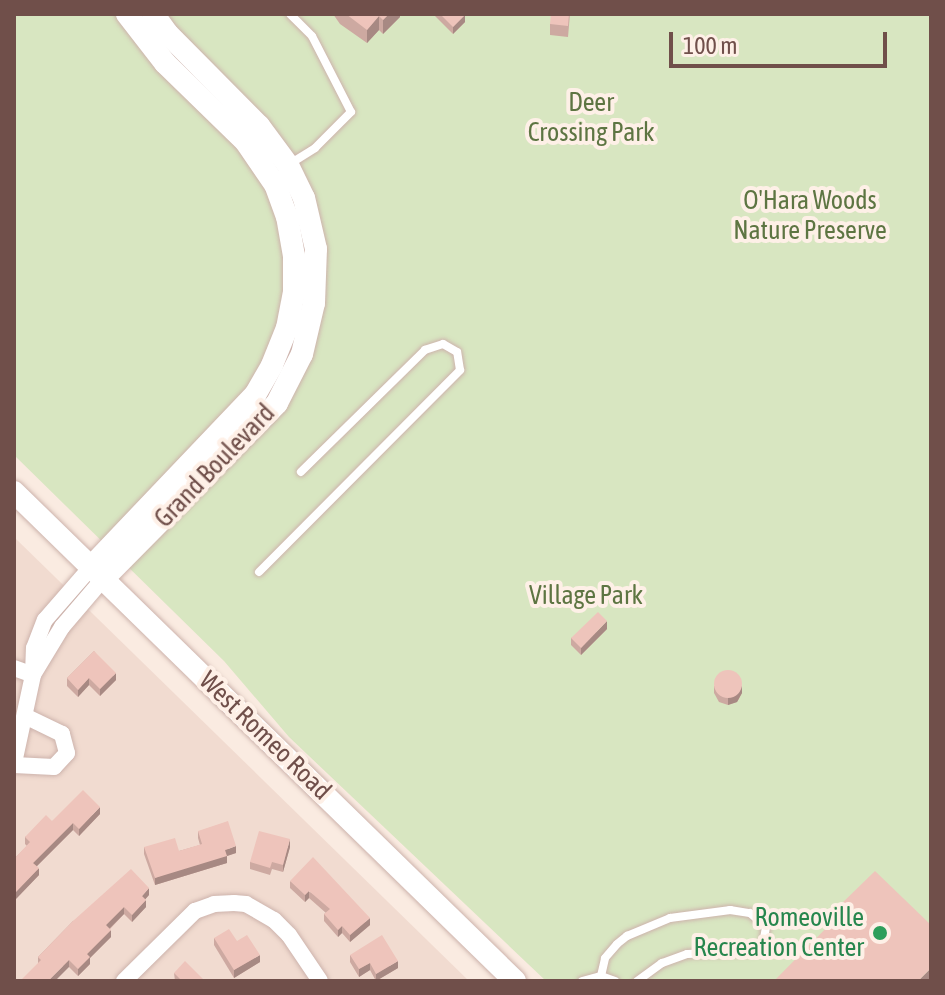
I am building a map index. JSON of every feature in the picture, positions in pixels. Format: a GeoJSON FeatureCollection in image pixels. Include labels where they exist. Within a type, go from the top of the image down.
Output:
{"type":"FeatureCollection","features":[{"type":"Feature","properties":{"kind":"street","name":"Grand Boulevard"},"geometry":{"type":"LineString","coordinates":[[127,14],[165,63],[279,170]]}},
{"type":"Feature","properties":{"kind":"street","name":"Grand Boulevard"},"geometry":{"type":"LineString","coordinates":[[97,573],[255,395],[272,365],[287,328],[294,293],[294,256],[279,170],[259,126],[167,33],[153,14]]}},
{"type":"Feature","properties":{"kind":"street","name":"West Romeo Road"},"geometry":{"type":"LineString","coordinates":[[14,492],[515,981]]}},
{"type":"Feature","properties":{"kind":"street"},"geometry":{"type":"LineString","coordinates":[[25,716],[62,734],[67,753],[54,767],[14,764],[33,675],[34,648],[45,620],[97,573]]}},
{"type":"Feature","properties":{"kind":"street"},"geometry":{"type":"LineString","coordinates":[[14,668],[33,675]]}},
{"type":"Feature","properties":{"kind":"street"},"geometry":{"type":"LineString","coordinates":[[124,981],[195,911],[214,904],[234,903],[246,904],[274,920],[298,946],[320,981]]}},
{"type":"Feature","properties":{"kind":"lane"},"geometry":{"type":"LineString","coordinates":[[279,170],[315,148],[351,112],[312,36],[290,14]]}},
{"type":"Feature","properties":{"kind":"lane"},"geometry":{"type":"LineString","coordinates":[[259,572],[460,370],[457,352],[443,344],[425,350],[301,472]]}},
{"type":"Feature","properties":{"kind":"lane"},"geometry":{"type":"LineString","coordinates":[[601,976],[605,958],[617,944],[627,936],[670,918],[730,910],[750,913],[766,927],[763,944],[754,951],[687,954],[662,963],[637,981]]}},
{"type":"Feature","properties":{"kind":"lane"},"geometry":{"type":"LineString","coordinates":[[582,981],[601,976],[615,981]]}},
{"type":"Feature","properties":{"kind":"shaded area"},"geometry":{"type":"Polygon","coordinates":[[[14,537],[94,615],[469,981],[14,981],[14,537]]]}},
{"type":"Feature","properties":{"kind":"green space"},"geometry":{"type":"Polygon","coordinates":[[[14,14],[931,14],[931,981],[546,981],[289,737],[224,661],[14,455],[14,14]]]}},
{"type":"Feature","properties":{"kind":"building"},"geometry":{"type":"Polygon","coordinates":[[[346,14],[389,14],[383,20],[379,16],[367,30],[346,14]]]}},
{"type":"Feature","properties":{"kind":"building"},"geometry":{"type":"Polygon","coordinates":[[[440,14],[464,14],[465,15],[453,27],[440,14]]]}},
{"type":"Feature","properties":{"kind":"building"},"geometry":{"type":"Polygon","coordinates":[[[551,14],[569,14],[568,26],[550,24],[551,14]]]}},
{"type":"Feature","properties":{"kind":"building"},"geometry":{"type":"Polygon","coordinates":[[[598,612],[607,621],[581,648],[571,638],[598,612]]]}},
{"type":"Feature","properties":{"kind":"building"},"geometry":{"type":"Polygon","coordinates":[[[94,651],[116,673],[100,689],[89,678],[78,690],[67,678],[94,651]]]}},
{"type":"Feature","properties":{"kind":"building"},"geometry":{"type":"Polygon","coordinates":[[[728,670],[738,674],[742,684],[738,694],[728,698],[718,694],[714,684],[718,674],[728,670]]]}},
{"type":"Feature","properties":{"kind":"building"},"geometry":{"type":"Polygon","coordinates":[[[83,790],[100,807],[79,829],[73,823],[33,863],[39,868],[14,894],[14,859],[30,842],[25,837],[46,815],[52,821],[83,790]]]}},
{"type":"Feature","properties":{"kind":"building"},"geometry":{"type":"Polygon","coordinates":[[[228,821],[236,846],[225,850],[227,856],[155,878],[144,847],[175,838],[179,851],[202,844],[198,831],[228,821]]]}},
{"type":"Feature","properties":{"kind":"building"},"geometry":{"type":"Polygon","coordinates":[[[259,831],[290,839],[283,865],[272,862],[270,868],[250,862],[259,831]]]}},
{"type":"Feature","properties":{"kind":"building"},"geometry":{"type":"Polygon","coordinates":[[[313,857],[370,918],[350,935],[342,926],[338,930],[324,914],[330,909],[309,891],[305,895],[290,881],[313,857]]]}},
{"type":"Feature","properties":{"kind":"building"},"geometry":{"type":"Polygon","coordinates":[[[131,869],[149,888],[142,896],[146,900],[132,915],[124,907],[106,925],[111,930],[87,954],[90,957],[78,969],[69,960],[48,981],[20,981],[73,921],[131,869]]]}},
{"type":"Feature","properties":{"kind":"building","name":"Romeoville Recreation Center"},"geometry":{"type":"Polygon","coordinates":[[[875,871],[931,925],[931,968],[918,981],[774,981],[842,912],[837,908],[875,871]]]}},
{"type":"Feature","properties":{"kind":"building"},"geometry":{"type":"Polygon","coordinates":[[[229,929],[237,941],[247,935],[260,955],[234,970],[214,938],[229,929]]]}},
{"type":"Feature","properties":{"kind":"building"},"geometry":{"type":"Polygon","coordinates":[[[382,935],[398,961],[376,974],[370,963],[359,969],[350,955],[382,935]]]}},
{"type":"Feature","properties":{"kind":"building"},"geometry":{"type":"Polygon","coordinates":[[[185,961],[205,981],[182,981],[174,973],[185,961]]]}},
{"type":"Feature","properties":{"kind":"place","name":"Romeoville Recreation Center"},"geometry":{"type":"Point","coordinates":[880,933]}},
{"type":"Feature","properties":{"kind":"park label","name":"Deer Crossing Park"},"geometry":{"type":"Point","coordinates":[591,118]}},
{"type":"Feature","properties":{"kind":"park label","name":"O'Hara Woods Nature Preserve"},"geometry":{"type":"Point","coordinates":[810,216]}},
{"type":"Feature","properties":{"kind":"park label","name":"Village Park"},"geometry":{"type":"Point","coordinates":[586,596]}}]}
